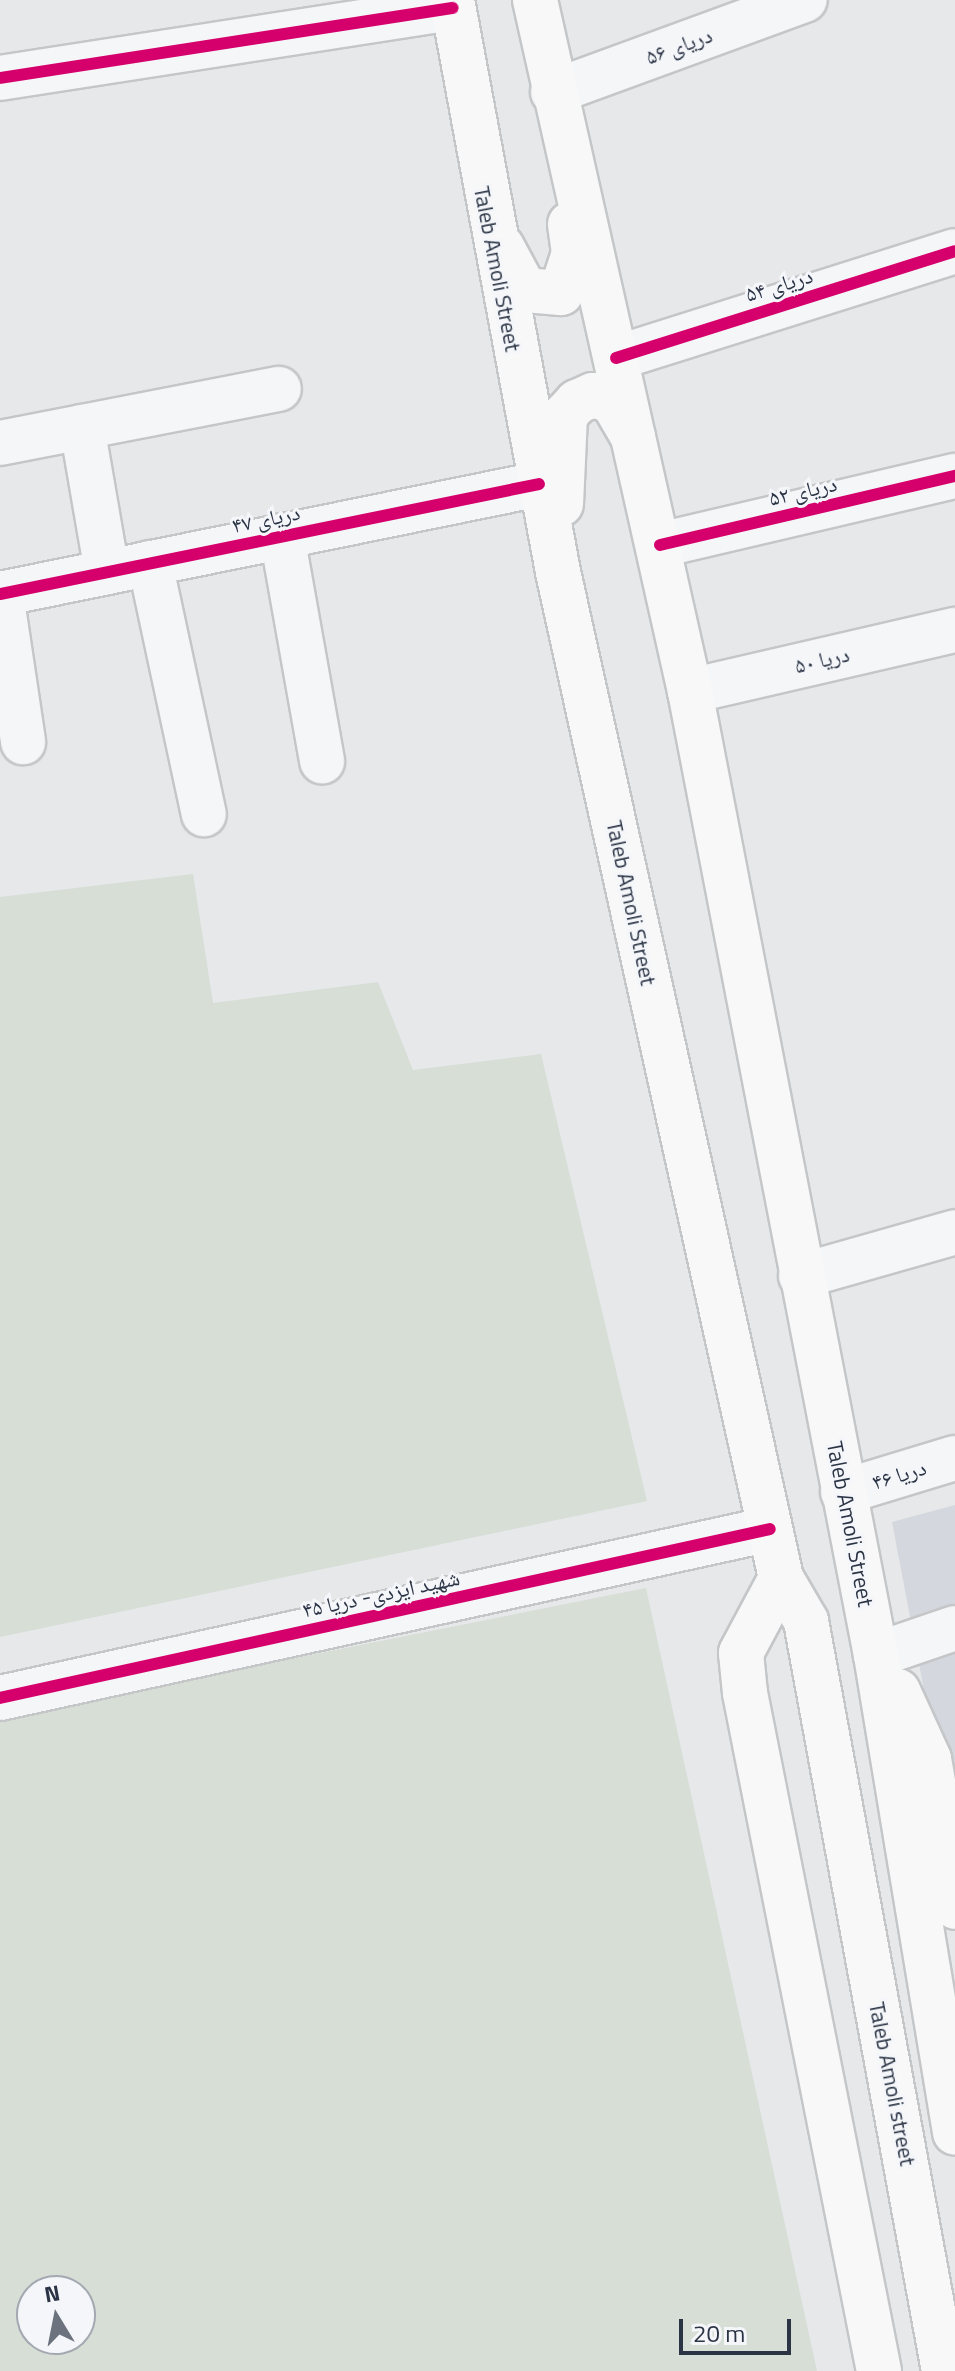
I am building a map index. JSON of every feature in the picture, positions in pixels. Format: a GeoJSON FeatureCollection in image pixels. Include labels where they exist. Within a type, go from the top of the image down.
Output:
{"type":"FeatureCollection","features":[{"type":"Feature","properties":{"kind":"main road","name":"Taleb Amoli Street"},"geometry":{"type":"LineString","coordinates":[[535,0],[553,92],[660,545],[876,1655]]}},
{"type":"Feature","properties":{"kind":"main road","name":"Taleb Amoli Street"},"geometry":{"type":"LineString","coordinates":[[452,4],[484,204],[558,572],[781,1578],[806,1621],[944,2371]]}},
{"type":"Feature","properties":{"kind":"main road"},"geometry":{"type":"LineString","coordinates":[[484,204],[525,290],[561,293],[574,253],[553,92]]}},
{"type":"Feature","properties":{"kind":"main road"},"geometry":{"type":"LineString","coordinates":[[558,572],[565,415],[577,402],[603,396],[640,450]]}},
{"type":"Feature","properties":{"kind":"main road"},"geometry":{"type":"LineString","coordinates":[[781,1578],[741,1653],[745,1693],[879,2371]]}},
{"type":"Feature","properties":{"kind":"main road"},"geometry":{"type":"LineString","coordinates":[[876,1655],[929,1759],[955,1907]]}},
{"type":"Feature","properties":{"kind":"main road"},"geometry":{"type":"LineString","coordinates":[[876,1655],[955,2133]]}},
{"type":"Feature","properties":{"kind":"street","name":"دریای ۵۶"},"geometry":{"type":"LineString","coordinates":[[553,92],[805,0]]}},
{"type":"Feature","properties":{"kind":"street"},"geometry":{"type":"LineString","coordinates":[[0,78],[452,4]]}},
{"type":"Feature","properties":{"kind":"street","name":"دریای ۵۴"},"geometry":{"type":"LineString","coordinates":[[616,358],[955,251]]}},
{"type":"Feature","properties":{"kind":"street"},"geometry":{"type":"LineString","coordinates":[[0,443],[279,389]]}},
{"type":"Feature","properties":{"kind":"street"},"geometry":{"type":"LineString","coordinates":[[82,427],[107,572]]}},
{"type":"Feature","properties":{"kind":"street","name":"دریای ۵۲"},"geometry":{"type":"LineString","coordinates":[[660,545],[955,476]]}},
{"type":"Feature","properties":{"kind":"street","name":"دریای ۴۷"},"geometry":{"type":"LineString","coordinates":[[0,594],[539,484]]}},
{"type":"Feature","properties":{"kind":"street"},"geometry":{"type":"LineString","coordinates":[[282,536],[322,761]]}},
{"type":"Feature","properties":{"kind":"street"},"geometry":{"type":"LineString","coordinates":[[150,563],[204,814]]}},
{"type":"Feature","properties":{"kind":"street"},"geometry":{"type":"LineString","coordinates":[[0,594],[23,742]]}},
{"type":"Feature","properties":{"kind":"street","name":"دریا ۵۰"},"geometry":{"type":"LineString","coordinates":[[690,691],[955,630]]}},
{"type":"Feature","properties":{"kind":"street"},"geometry":{"type":"LineString","coordinates":[[801,1276],[955,1232]]}},
{"type":"Feature","properties":{"kind":"street","name":"دریا ۴۶"},"geometry":{"type":"LineString","coordinates":[[843,1492],[955,1458]]}},
{"type":"Feature","properties":{"kind":"street","name":"شهید ایزدی- دریا ۴۵"},"geometry":{"type":"LineString","coordinates":[[0,1698],[770,1529]]}},
{"type":"Feature","properties":{"kind":"street"},"geometry":{"type":"LineString","coordinates":[[876,1655],[955,1628]]}},
{"type":"Feature","properties":{"kind":"shaded area"},"geometry":{"type":"Polygon","coordinates":[[[193,874],[213,1003],[378,982],[413,1070],[541,1054],[647,1501],[0,1637],[0,897],[193,874]]]}},
{"type":"Feature","properties":{"kind":"shaded area"},"geometry":{"type":"Polygon","coordinates":[[[955,1505],[955,1853],[892,1522],[955,1505]]]}},
{"type":"Feature","properties":{"kind":"shaded area"},"geometry":{"type":"Polygon","coordinates":[[[646,1588],[817,2371],[0,2371],[0,1717],[646,1588]]]}},
{"type":"Feature","properties":{"kind":"cycle path"},"geometry":{"type":"LineString","coordinates":[[0,78],[453,8]]}},
{"type":"Feature","properties":{"kind":"cycle path"},"geometry":{"type":"LineString","coordinates":[[616,358],[955,251]]}},
{"type":"Feature","properties":{"kind":"cycle path"},"geometry":{"type":"LineString","coordinates":[[660,545],[955,476]]}},
{"type":"Feature","properties":{"kind":"cycle path"},"geometry":{"type":"LineString","coordinates":[[0,594],[539,484]]}},
{"type":"Feature","properties":{"kind":"cycle path"},"geometry":{"type":"LineString","coordinates":[[0,1698],[770,1529]]}}]}
